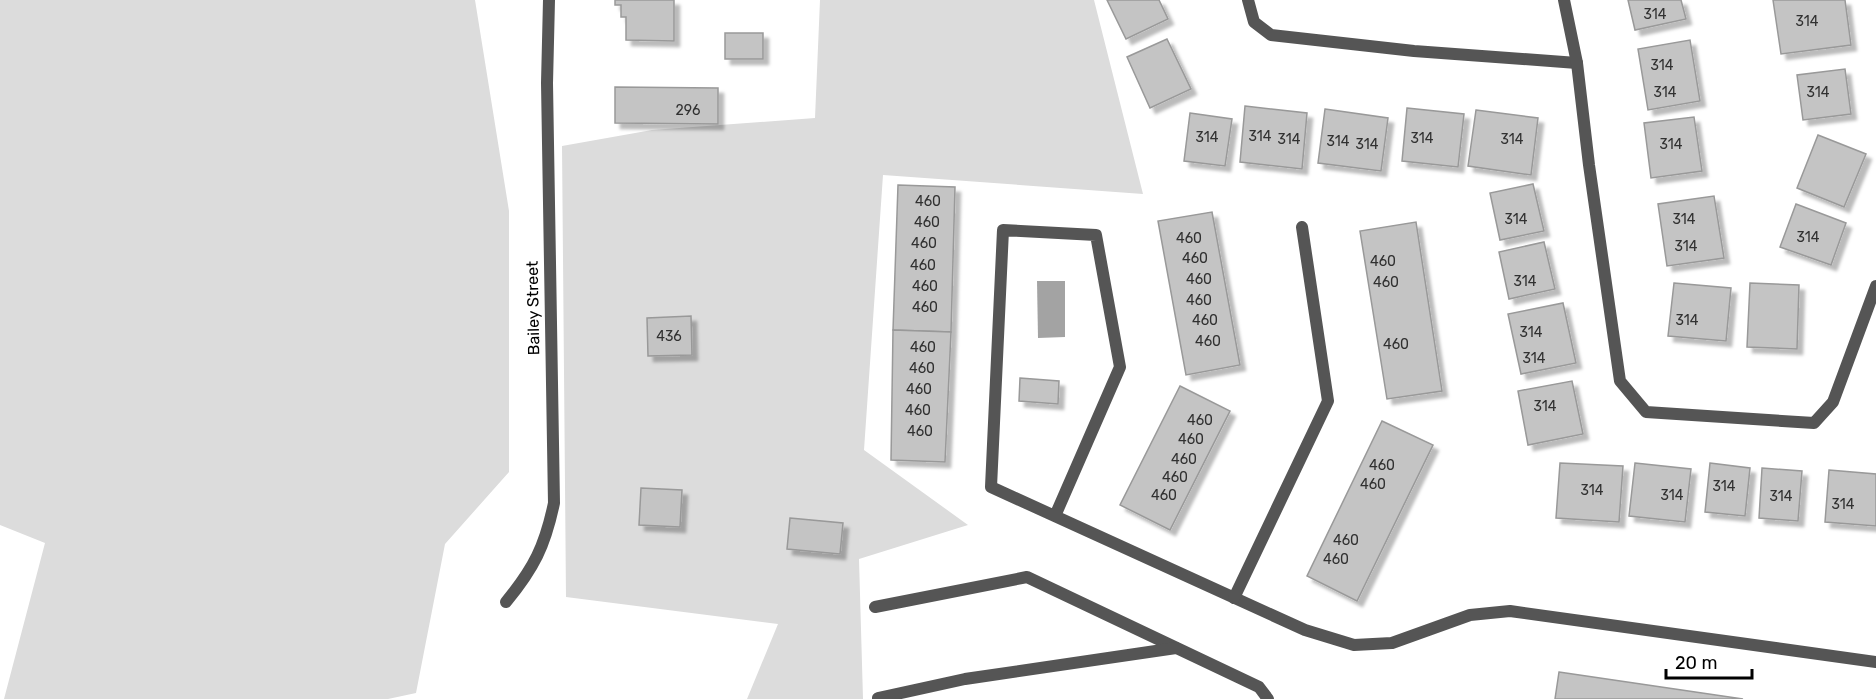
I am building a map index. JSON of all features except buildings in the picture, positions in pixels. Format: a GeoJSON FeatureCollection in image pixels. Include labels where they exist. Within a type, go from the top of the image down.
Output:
{"type":"FeatureCollection","features":[{"type":"Feature","properties":{"kind":"street","name":"Bailey Street"},"geometry":{"type":"LineString","coordinates":[[507,602],[534,564],[547,534],[554,503],[547,83],[549,0]]}},
{"type":"Feature","properties":{"kind":"street"},"geometry":{"type":"LineString","coordinates":[[1248,0],[1254,22],[1271,35],[1414,51],[1577,63]]}},
{"type":"Feature","properties":{"kind":"street"},"geometry":{"type":"LineString","coordinates":[[1564,0],[1577,63],[1620,381],[1646,412],[1814,423],[1833,402],[1876,286]]}},
{"type":"Feature","properties":{"kind":"street"},"geometry":{"type":"LineString","coordinates":[[1234,598],[1328,400],[1302,227]]}},
{"type":"Feature","properties":{"kind":"street"},"geometry":{"type":"LineString","coordinates":[[1055,516],[1120,367],[1096,235],[1003,230],[991,487],[1305,630],[1354,645],[1392,643],[1470,615],[1510,611],[1876,662]]}},
{"type":"Feature","properties":{"kind":"street"},"geometry":{"type":"LineString","coordinates":[[875,607],[1028,577],[1259,687],[1268,699]]}},
{"type":"Feature","properties":{"kind":"street"},"geometry":{"type":"LineString","coordinates":[[878,698],[965,680],[1177,648]]}},
{"type":"Feature","properties":{"kind":"shaded area"},"geometry":{"type":"Polygon","coordinates":[[[0,0],[475,0],[509,211],[509,472],[445,544],[416,693],[388,699],[4,699],[45,543],[0,525],[0,0]]]}},
{"type":"Feature","properties":{"kind":"shaded area"},"geometry":{"type":"Polygon","coordinates":[[[820,0],[1094,0],[1143,194],[883,175],[864,450],[968,525],[859,559],[863,699],[747,699],[778,624],[566,597],[562,146],[652,130],[815,118],[820,0]]]}},
{"type":"Feature","properties":{"kind":"shaded area"},"geometry":{"type":"Polygon","coordinates":[[[1037,281],[1065,281],[1065,337],[1038,338],[1037,281]]]}}]}
